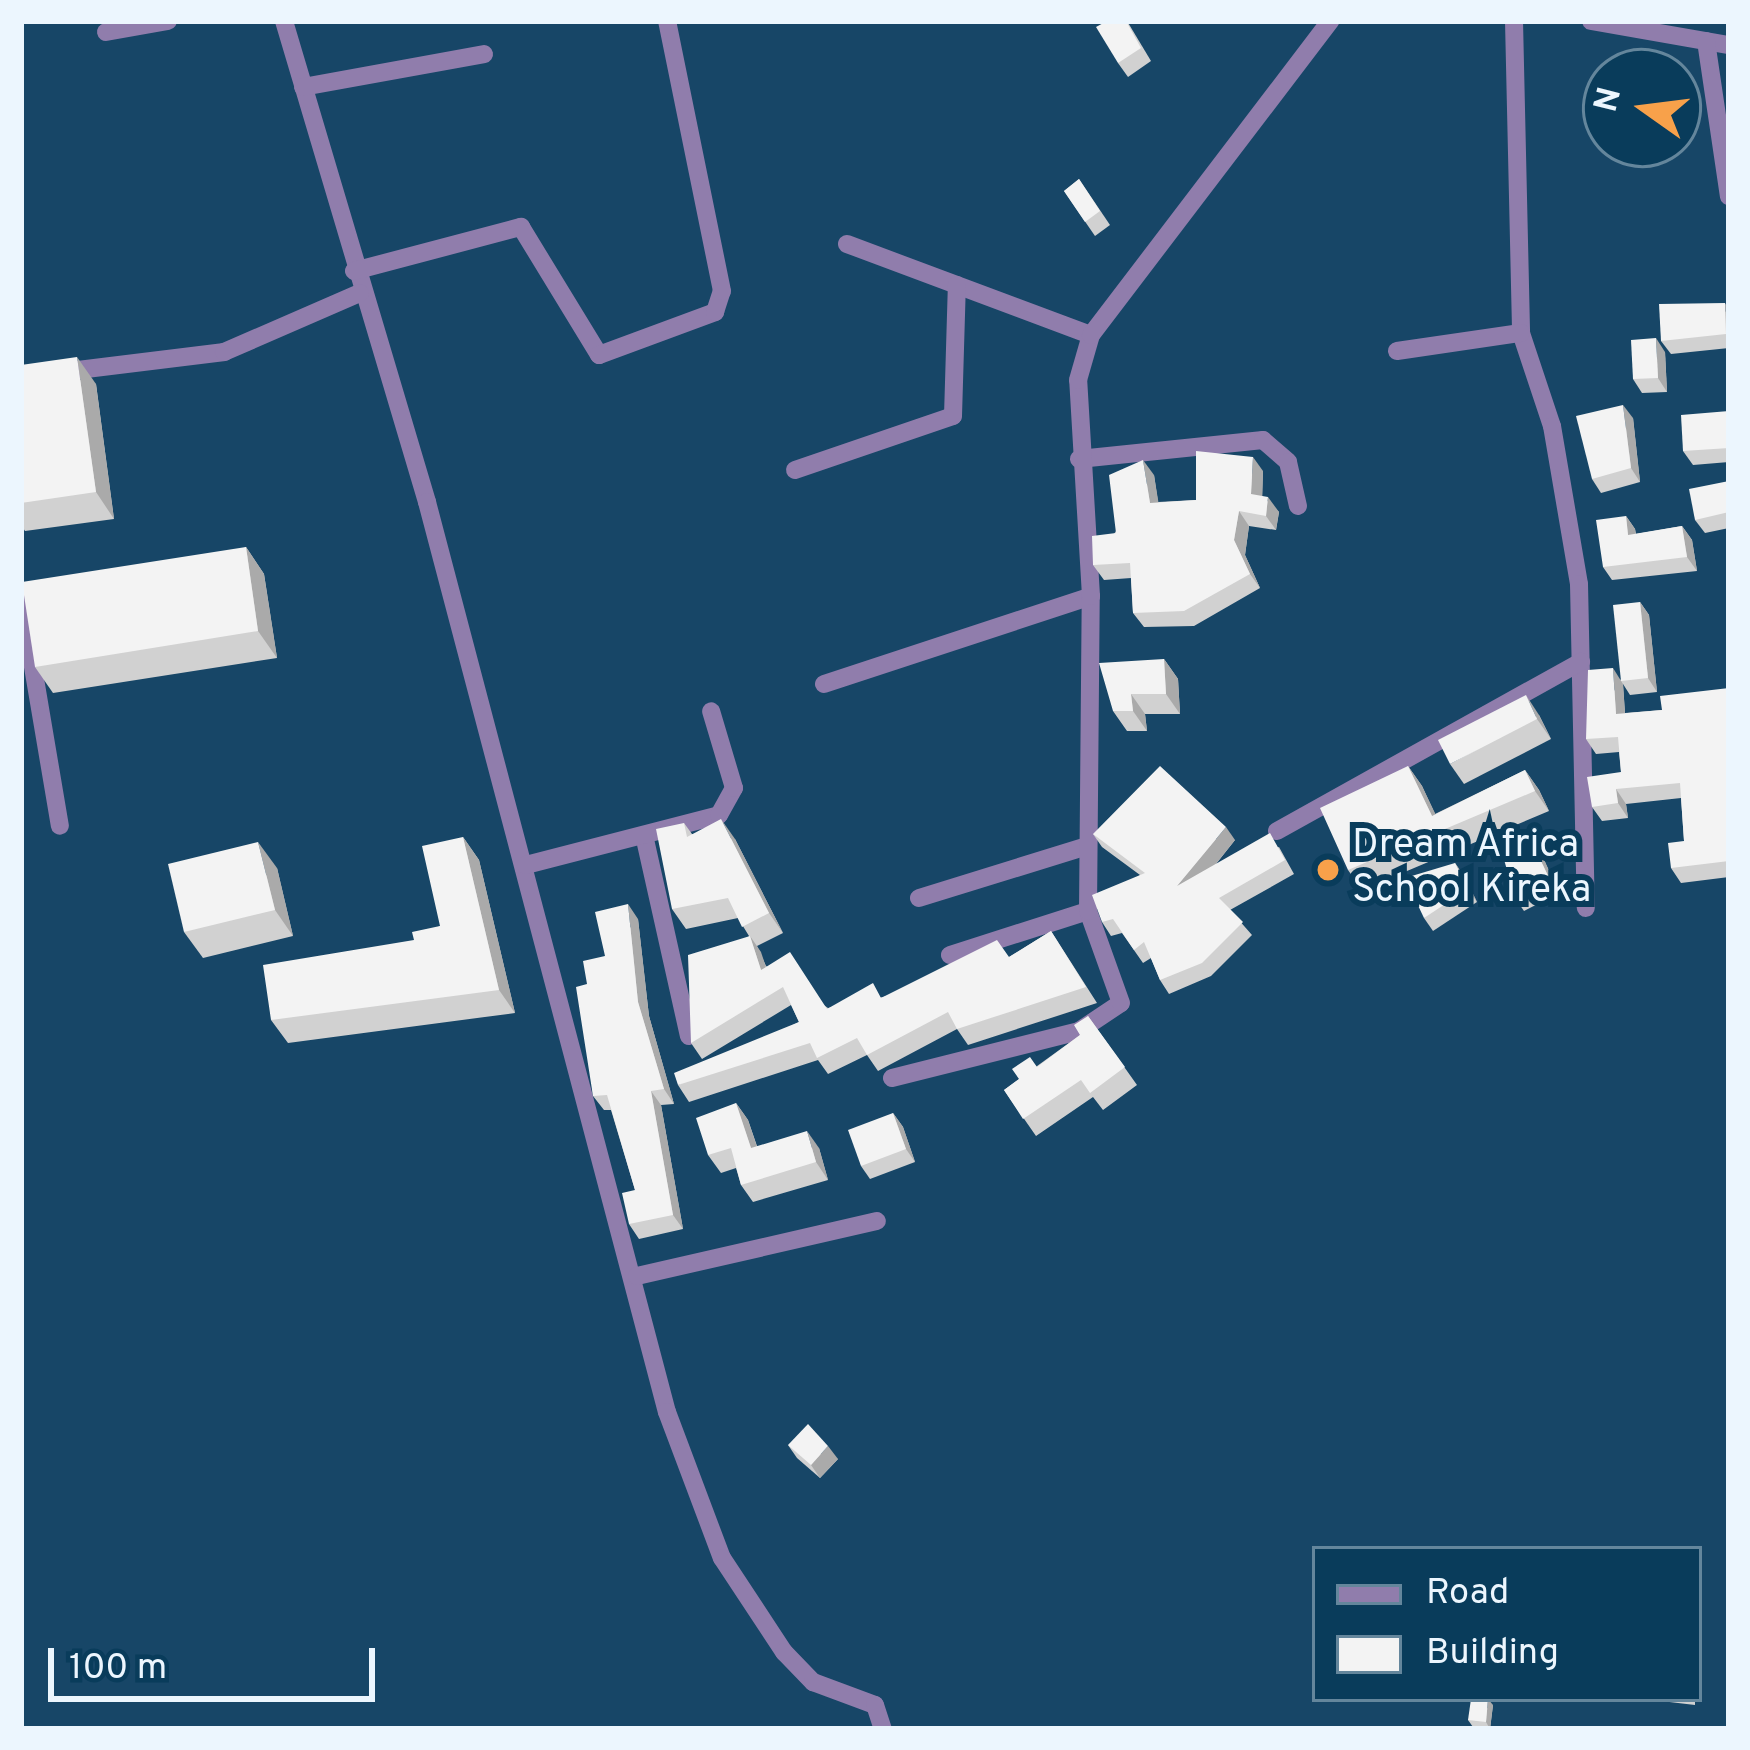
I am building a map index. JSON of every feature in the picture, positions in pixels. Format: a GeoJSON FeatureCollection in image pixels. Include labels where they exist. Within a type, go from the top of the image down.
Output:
{"type":"FeatureCollection","features":[{"type":"Feature","properties":{"kind":"street"},"geometry":{"type":"LineString","coordinates":[[106,32],[168,21]]}},
{"type":"Feature","properties":{"kind":"street"},"geometry":{"type":"LineString","coordinates":[[284,21],[526,865],[637,1276],[667,1412],[722,1558],[798,1669],[875,1705],[883,1729]]}},
{"type":"Feature","properties":{"kind":"street"},"geometry":{"type":"LineString","coordinates":[[354,271],[521,227],[599,355],[715,312],[722,291],[667,21]]}},
{"type":"Feature","properties":{"kind":"street"},"geometry":{"type":"LineString","coordinates":[[892,1078],[1114,1016],[1121,1003],[1088,911],[1084,847],[1091,596],[1079,460],[1078,380],[1091,335],[1330,21]]}},
{"type":"Feature","properties":{"kind":"street"},"geometry":{"type":"LineString","coordinates":[[1514,21],[1521,333],[1566,497],[1581,662],[1586,908]]}},
{"type":"Feature","properties":{"kind":"street"},"geometry":{"type":"LineString","coordinates":[[1591,21],[1729,45]]}},
{"type":"Feature","properties":{"kind":"street"},"geometry":{"type":"LineString","coordinates":[[1706,41],[1729,196]]}},
{"type":"Feature","properties":{"kind":"street"},"geometry":{"type":"LineString","coordinates":[[303,87],[484,54]]}},
{"type":"Feature","properties":{"kind":"street"},"geometry":{"type":"LineString","coordinates":[[847,244],[1091,335]]}},
{"type":"Feature","properties":{"kind":"street"},"geometry":{"type":"LineString","coordinates":[[795,470],[953,416],[957,285]]}},
{"type":"Feature","properties":{"kind":"street"},"geometry":{"type":"LineString","coordinates":[[21,377],[224,352],[360,293]]}},
{"type":"Feature","properties":{"kind":"street"},"geometry":{"type":"LineString","coordinates":[[1397,350],[1521,333]]}},
{"type":"Feature","properties":{"kind":"street"},"geometry":{"type":"LineString","coordinates":[[1079,460],[1263,440],[1288,462],[1298,506]]}},
{"type":"Feature","properties":{"kind":"street"},"geometry":{"type":"LineString","coordinates":[[21,596],[60,826]]}},
{"type":"Feature","properties":{"kind":"street"},"geometry":{"type":"LineString","coordinates":[[824,684],[1091,596]]}},
{"type":"Feature","properties":{"kind":"street"},"geometry":{"type":"LineString","coordinates":[[1277,832],[1581,662]]}},
{"type":"Feature","properties":{"kind":"street"},"geometry":{"type":"LineString","coordinates":[[526,865],[728,808],[734,788],[711,711]]}},
{"type":"Feature","properties":{"kind":"street"},"geometry":{"type":"LineString","coordinates":[[644,835],[689,1036]]}},
{"type":"Feature","properties":{"kind":"street"},"geometry":{"type":"LineString","coordinates":[[919,898],[1084,847]]}},
{"type":"Feature","properties":{"kind":"street"},"geometry":{"type":"LineString","coordinates":[[950,956],[1088,911]]}},
{"type":"Feature","properties":{"kind":"street"},"geometry":{"type":"LineString","coordinates":[[637,1276],[877,1221]]}},
{"type":"Feature","properties":{"kind":"building"},"geometry":{"type":"Polygon","coordinates":[[[1107,21],[1126,21],[1141,48],[1118,63],[1096,27],[1107,21]]]}},
{"type":"Feature","properties":{"kind":"building"},"geometry":{"type":"Polygon","coordinates":[[[1079,179],[1100,211],[1085,222],[1064,191],[1079,179]]]}},
{"type":"Feature","properties":{"kind":"building"},"geometry":{"type":"Polygon","coordinates":[[[1725,303],[1726,334],[1661,341],[1659,304],[1725,303]]]}},
{"type":"Feature","properties":{"kind":"building"},"geometry":{"type":"Polygon","coordinates":[[[1656,338],[1658,378],[1633,379],[1631,340],[1656,338]]]}},
{"type":"Feature","properties":{"kind":"building"},"geometry":{"type":"Polygon","coordinates":[[[77,357],[96,492],[21,503],[21,365],[77,357]]]}},
{"type":"Feature","properties":{"kind":"building"},"geometry":{"type":"Polygon","coordinates":[[[1623,405],[1631,468],[1592,479],[1576,416],[1623,405]]]}},
{"type":"Feature","properties":{"kind":"building"},"geometry":{"type":"Polygon","coordinates":[[[1729,411],[1729,448],[1683,451],[1681,415],[1729,411]]]}},
{"type":"Feature","properties":{"kind":"building"},"geometry":{"type":"Polygon","coordinates":[[[1196,451],[1253,457],[1251,494],[1268,497],[1266,516],[1239,511],[1234,540],[1250,574],[1184,611],[1133,613],[1130,563],[1093,565],[1092,536],[1116,533],[1109,475],[1143,460],[1150,503],[1196,500],[1196,451]]]}},
{"type":"Feature","properties":{"kind":"building"},"geometry":{"type":"Polygon","coordinates":[[[1729,481],[1729,512],[1695,520],[1689,489],[1729,481]]]}},
{"type":"Feature","properties":{"kind":"building"},"geometry":{"type":"Polygon","coordinates":[[[1626,516],[1628,535],[1682,526],[1687,557],[1603,567],[1596,520],[1626,516]]]}},
{"type":"Feature","properties":{"kind":"building"},"geometry":{"type":"Polygon","coordinates":[[[246,547],[258,631],[35,667],[22,582],[246,547]]]}},
{"type":"Feature","properties":{"kind":"building"},"geometry":{"type":"Polygon","coordinates":[[[1640,602],[1648,678],[1621,681],[1613,605],[1640,602]]]}},
{"type":"Feature","properties":{"kind":"building"},"geometry":{"type":"Polygon","coordinates":[[[1164,659],[1166,694],[1131,694],[1133,711],[1113,711],[1099,663],[1164,659]]]}},
{"type":"Feature","properties":{"kind":"building"},"geometry":{"type":"Polygon","coordinates":[[[1613,668],[1616,714],[1662,710],[1660,696],[1729,688],[1729,861],[1671,868],[1668,843],[1684,841],[1680,783],[1616,789],[1618,803],[1592,807],[1587,777],[1621,772],[1618,737],[1586,739],[1588,670],[1613,668]]]}},
{"type":"Feature","properties":{"kind":"building"},"geometry":{"type":"Polygon","coordinates":[[[1526,695],[1537,719],[1450,764],[1438,740],[1526,695]]]}},
{"type":"Feature","properties":{"kind":"building"},"geometry":{"type":"Polygon","coordinates":[[[1160,766],[1226,827],[1177,886],[1270,833],[1285,860],[1219,898],[1243,922],[1202,963],[1160,980],[1144,942],[1134,950],[1113,919],[1102,922],[1092,895],[1145,873],[1093,834],[1160,766]]]}},
{"type":"Feature","properties":{"kind":"building"},"geometry":{"type":"Polygon","coordinates":[[[1408,766],[1432,816],[1525,770],[1535,791],[1348,870],[1320,808],[1408,766]]]}},
{"type":"Feature","properties":{"kind":"building"},"geometry":{"type":"Polygon","coordinates":[[[721,819],[769,913],[742,927],[728,898],[672,909],[656,829],[684,823],[687,837],[721,819]]]}},
{"type":"Feature","properties":{"kind":"building"},"geometry":{"type":"Polygon","coordinates":[[[463,837],[499,990],[271,1020],[263,965],[414,940],[412,932],[440,926],[422,846],[463,837]]]}},
{"type":"Feature","properties":{"kind":"building"},"geometry":{"type":"Polygon","coordinates":[[[1531,840],[1550,880],[1515,898],[1501,849],[1531,840]]]}},
{"type":"Feature","properties":{"kind":"building"},"geometry":{"type":"Polygon","coordinates":[[[258,842],[275,910],[184,932],[168,864],[258,842]]]}},
{"type":"Feature","properties":{"kind":"building"},"geometry":{"type":"Polygon","coordinates":[[[1455,863],[1468,889],[1424,918],[1405,878],[1455,863]]]}},
{"type":"Feature","properties":{"kind":"building"},"geometry":{"type":"Polygon","coordinates":[[[628,904],[638,1002],[664,1089],[651,1091],[673,1215],[629,1224],[622,1193],[635,1190],[607,1095],[593,1096],[576,987],[587,984],[583,961],[605,956],[595,912],[628,904]]]}},
{"type":"Feature","properties":{"kind":"building"},"geometry":{"type":"Polygon","coordinates":[[[1051,931],[1086,987],[957,1029],[948,1012],[867,1055],[857,1038],[817,1058],[810,1043],[678,1085],[674,1073],[799,1022],[783,987],[691,1043],[688,955],[750,936],[761,970],[790,952],[827,1009],[873,983],[881,998],[997,940],[1009,957],[1051,931]]]}},
{"type":"Feature","properties":{"kind":"building"},"geometry":{"type":"Polygon","coordinates":[[[1088,1016],[1125,1067],[1090,1093],[1081,1080],[1023,1119],[1004,1090],[1019,1079],[1012,1069],[1030,1057],[1037,1067],[1080,1035],[1074,1025],[1088,1016]]]}},
{"type":"Feature","properties":{"kind":"building"},"geometry":{"type":"Polygon","coordinates":[[[736,1103],[751,1148],[807,1131],[816,1162],[741,1185],[731,1148],[708,1155],[696,1118],[736,1103]]]}},
{"type":"Feature","properties":{"kind":"building"},"geometry":{"type":"Polygon","coordinates":[[[893,1113],[906,1149],[861,1166],[848,1130],[893,1113]]]}},
{"type":"Feature","properties":{"kind":"building"},"geometry":{"type":"Polygon","coordinates":[[[808,1424],[828,1446],[811,1465],[788,1445],[808,1424]]]}},
{"type":"Feature","properties":{"kind":"building"},"geometry":{"type":"Polygon","coordinates":[[[1471,1702],[1488,1702],[1486,1722],[1468,1720],[1471,1702]]]}},
{"type":"Feature","properties":{"kind":"place","name":"Dream Africa School Kireka"},"geometry":{"type":"Point","coordinates":[1328,870]}}]}
